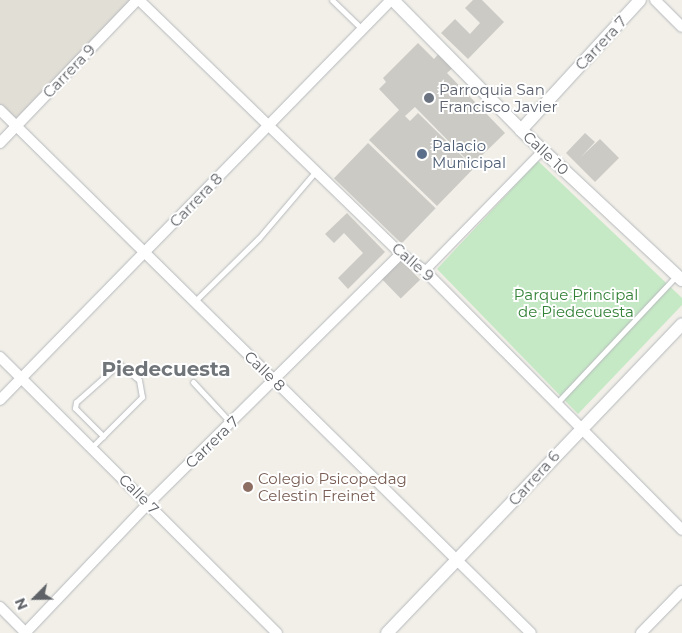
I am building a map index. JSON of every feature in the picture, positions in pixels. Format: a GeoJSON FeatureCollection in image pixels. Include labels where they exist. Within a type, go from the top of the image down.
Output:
{"type":"FeatureCollection","features":[{"type":"Feature","properties":{"kind":"street","name":"Calle 9"},"geometry":{"type":"LineString","coordinates":[[138,0],[401,254],[425,271],[682,530]]}},
{"type":"Feature","properties":{"kind":"street","name":"Carrera 9"},"geometry":{"type":"LineString","coordinates":[[0,143],[138,0]]}},
{"type":"Feature","properties":{"kind":"street","name":"Carrera 8"},"geometry":{"type":"LineString","coordinates":[[0,400],[392,0]]}},
{"type":"Feature","properties":{"kind":"street","name":"Calle 10"},"geometry":{"type":"LineString","coordinates":[[392,0],[521,130],[680,277]]}},
{"type":"Feature","properties":{"kind":"street","name":"Carrera 7"},"geometry":{"type":"LineString","coordinates":[[521,130],[640,0]]}},
{"type":"Feature","properties":{"kind":"street"},"geometry":{"type":"LineString","coordinates":[[655,0],[682,27]]}},
{"type":"Feature","properties":{"kind":"street","name":"Calle 8"},"geometry":{"type":"LineString","coordinates":[[0,110],[530,633]]}},
{"type":"Feature","properties":{"kind":"street"},"geometry":{"type":"LineString","coordinates":[[425,271],[543,150]]}},
{"type":"Feature","properties":{"kind":"street","name":"Carrera 7"},"geometry":{"type":"LineString","coordinates":[[26,633],[149,503],[401,254]]}},
{"type":"Feature","properties":{"kind":"street","name":"Carrera 6"},"geometry":{"type":"LineString","coordinates":[[387,633],[458,561],[580,428],[682,324]]}},
{"type":"Feature","properties":{"kind":"street","name":"Calle 7"},"geometry":{"type":"LineString","coordinates":[[0,357],[149,503],[277,633]]}},
{"type":"Feature","properties":{"kind":"street"},"geometry":{"type":"LineString","coordinates":[[641,633],[682,590]]}},
{"type":"Feature","properties":{"kind":"street"},"geometry":{"type":"LineString","coordinates":[[0,608],[26,633]]}},
{"type":"Feature","properties":{"kind":"lane"},"geometry":{"type":"LineString","coordinates":[[332,0],[363,30]]}},
{"type":"Feature","properties":{"kind":"lane"},"geometry":{"type":"LineString","coordinates":[[194,302],[259,238],[316,171]]}},
{"type":"Feature","properties":{"kind":"lane"},"geometry":{"type":"LineString","coordinates":[[556,404],[680,277]]}},
{"type":"Feature","properties":{"kind":"lane"},"geometry":{"type":"LineString","coordinates":[[92,447],[103,436],[142,396],[139,380],[119,364],[76,402],[76,408],[103,436]]}},
{"type":"Feature","properties":{"kind":"lane"},"geometry":{"type":"LineString","coordinates":[[193,382],[231,423]]}},
{"type":"Feature","properties":{"kind":"shaded area"},"geometry":{"type":"Polygon","coordinates":[[[0,0],[137,0],[16,126],[0,110],[0,0]]]}},
{"type":"Feature","properties":{"kind":"green space","name":"Parque Principal de Piedecuesta"},"geometry":{"type":"Polygon","coordinates":[[[538,161],[682,298],[682,305],[578,414],[437,269],[538,161]]]}},
{"type":"Feature","properties":{"kind":"building"},"geometry":{"type":"Polygon","coordinates":[[[473,0],[482,0],[504,22],[468,59],[441,33],[455,19],[470,34],[480,23],[465,8],[473,0]]]}},
{"type":"Feature","properties":{"kind":"building"},"geometry":{"type":"Polygon","coordinates":[[[418,43],[434,59],[442,50],[456,65],[447,73],[505,133],[472,165],[415,107],[405,116],[410,121],[418,113],[474,168],[437,206],[369,140],[399,110],[379,89],[386,82],[383,78],[418,43]]]}},
{"type":"Feature","properties":{"kind":"building"},"geometry":{"type":"Polygon","coordinates":[[[585,133],[595,142],[581,157],[600,139],[619,158],[595,182],[566,153],[585,133]]]}},
{"type":"Feature","properties":{"kind":"building"},"geometry":{"type":"Polygon","coordinates":[[[368,143],[436,208],[402,244],[334,178],[368,143]]]}},
{"type":"Feature","properties":{"kind":"building"},"geometry":{"type":"Polygon","coordinates":[[[347,213],[385,252],[348,289],[338,278],[363,253],[344,233],[334,243],[325,234],[347,213]]]}},
{"type":"Feature","properties":{"kind":"building"},"geometry":{"type":"Polygon","coordinates":[[[400,259],[420,280],[401,299],[381,278],[400,259]]]}},
{"type":"Feature","properties":{"kind":"place","name":"Parroquia San Francisco Javier"},"geometry":{"type":"Point","coordinates":[429,98]}},
{"type":"Feature","properties":{"kind":"place","name":"Palacio Municipal"},"geometry":{"type":"Point","coordinates":[422,154]}},
{"type":"Feature","properties":{"kind":"place","name":"Colegio Psicopedag Celestin Freinet"},"geometry":{"type":"Point","coordinates":[248,487]}},
{"type":"Feature","properties":{"kind":"district","name":"Piedecuesta"},"geometry":{"type":"Point","coordinates":[166,369]}}]}
